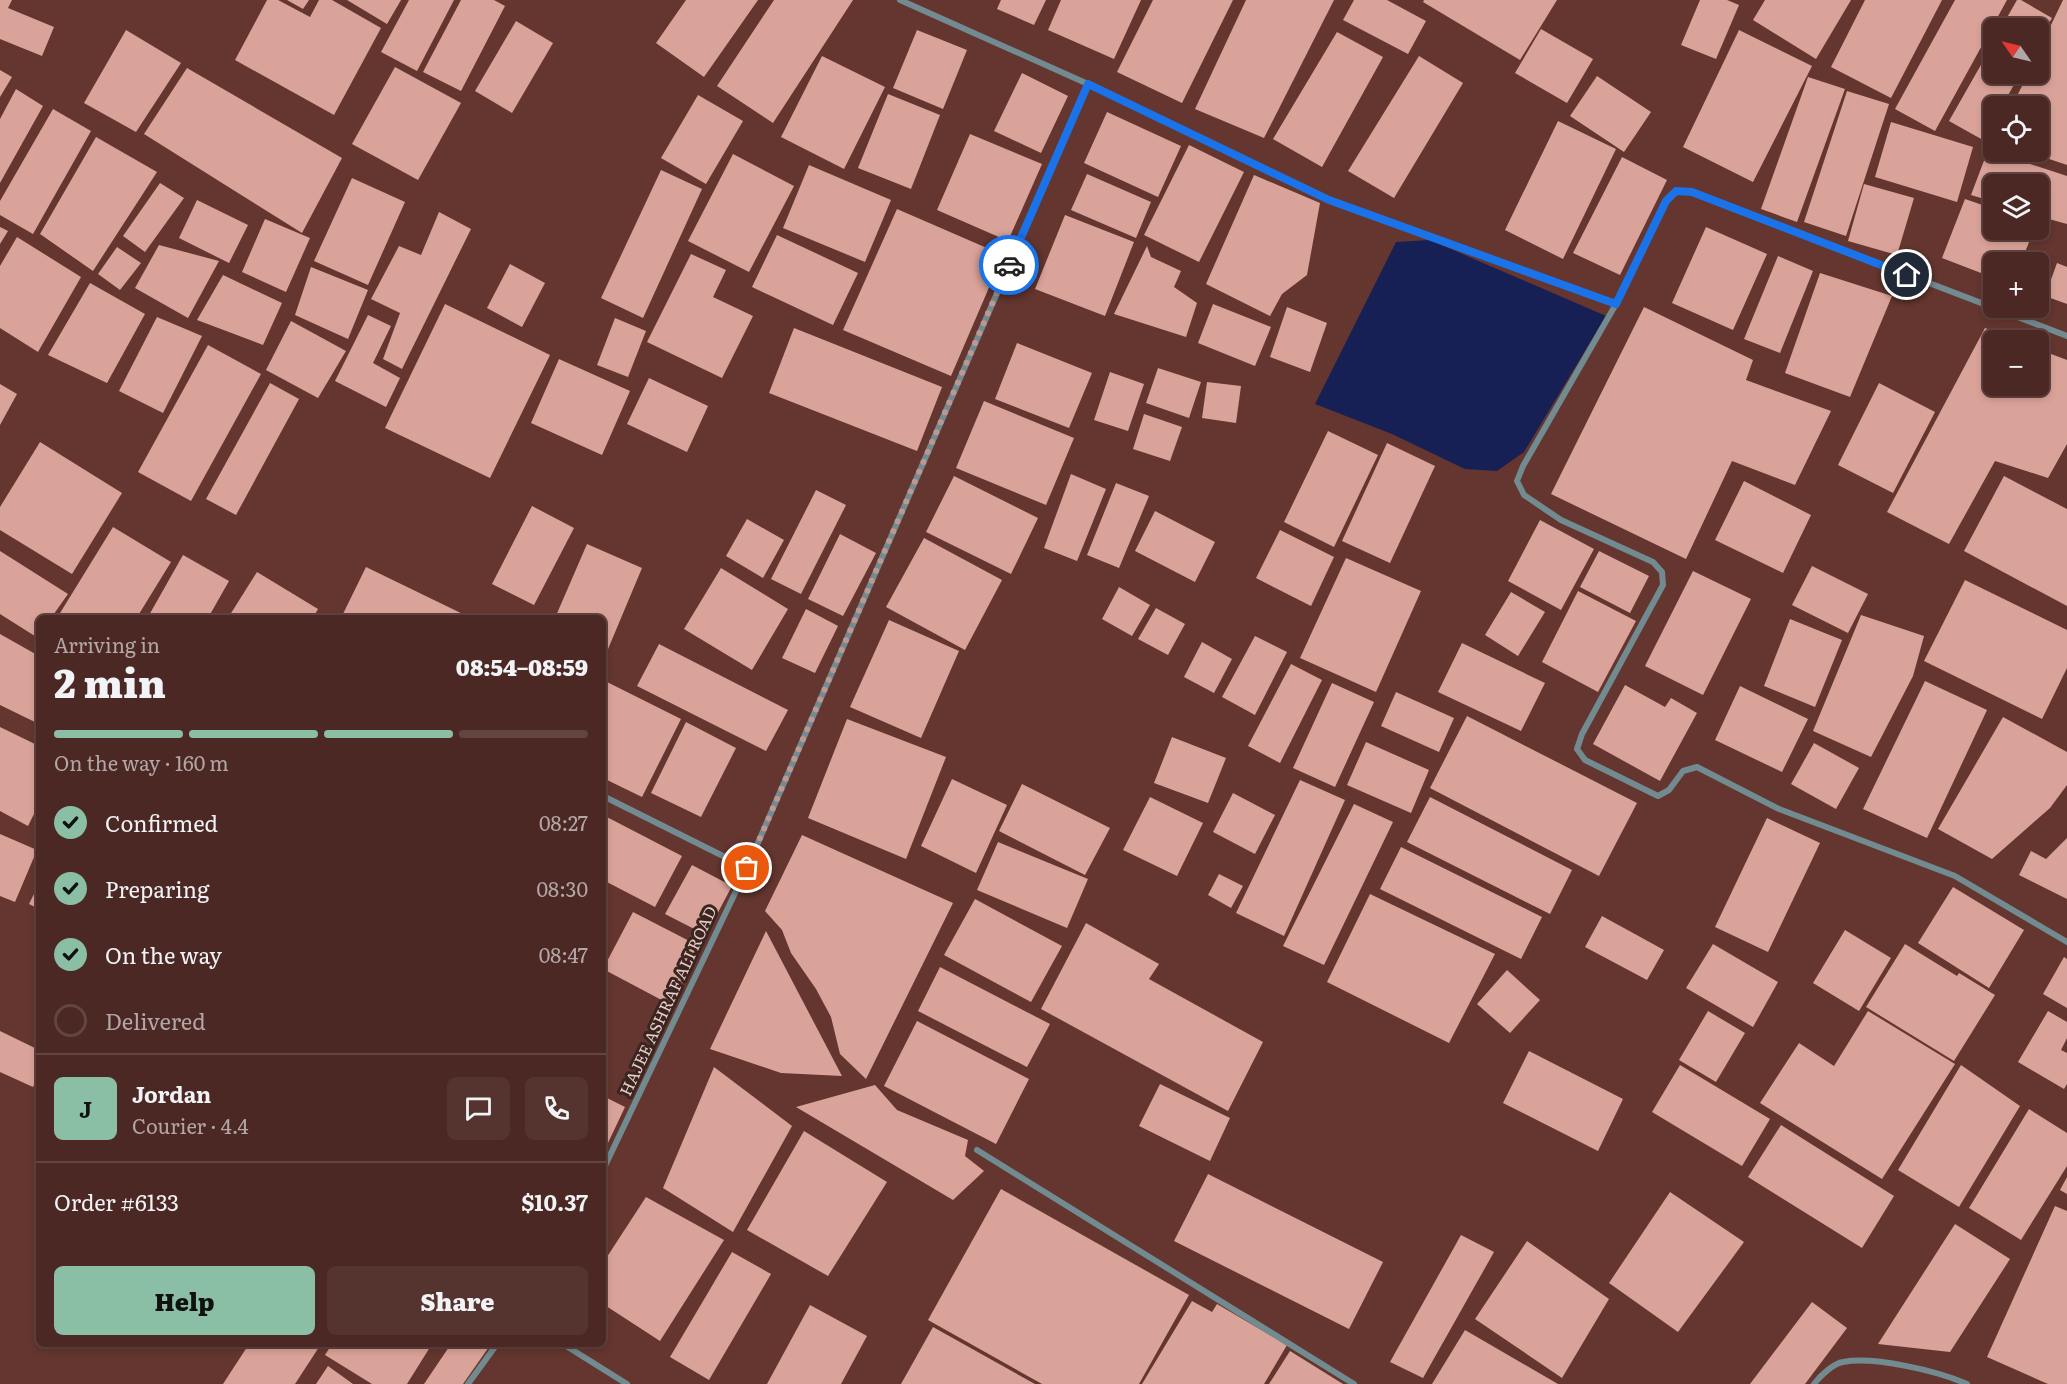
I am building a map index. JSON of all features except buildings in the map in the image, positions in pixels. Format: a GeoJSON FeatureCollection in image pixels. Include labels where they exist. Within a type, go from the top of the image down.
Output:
{"type":"FeatureCollection","features":[{"type":"Feature","properties":{"kind":"street"},"geometry":{"type":"LineString","coordinates":[[900,0],[1088,84],[1329,200],[1616,304]]}},
{"type":"Feature","properties":{"kind":"street","name":"HAJEE ASHRAF ALI ROAD"},"geometry":{"type":"LineString","coordinates":[[606,1164],[747,868],[1088,84]]}},
{"type":"Feature","properties":{"kind":"street"},"geometry":{"type":"LineString","coordinates":[[2067,336],[1692,192],[1676,191],[1666,201],[1616,304],[1522,466],[1517,481],[1524,495],[1561,520],[1653,562],[1662,572],[1664,585],[1582,734],[1577,749],[1585,760],[1658,796],[1669,790],[1683,771],[1697,767],[1779,809],[1955,876],[2067,942]]}},
{"type":"Feature","properties":{"kind":"street"},"geometry":{"type":"LineString","coordinates":[[606,798],[747,868]]}},
{"type":"Feature","properties":{"kind":"street"},"geometry":{"type":"LineString","coordinates":[[977,1150],[1354,1384]]}},
{"type":"Feature","properties":{"kind":"street"},"geometry":{"type":"LineString","coordinates":[[468,1384],[495,1347]]}},
{"type":"Feature","properties":{"kind":"street"},"geometry":{"type":"LineString","coordinates":[[568,1347],[627,1384]]}},
{"type":"Feature","properties":{"kind":"street"},"geometry":{"type":"LineString","coordinates":[[1814,1384],[1818,1378],[1841,1362],[1872,1361],[1948,1376],[1967,1384]]}},
{"type":"Feature","properties":{"kind":"shaded area"},"geometry":{"type":"Polygon","coordinates":[[[1430,240],[1606,316],[1524,452],[1497,471],[1465,469],[1392,434],[1315,404],[1396,242],[1430,240]]]}},
{"type":"Feature","properties":{"kind":"way so far"},"geometry":{"type":"LineString","coordinates":[[747,868],[1009,265]]}},
{"type":"Feature","properties":{"kind":"route"},"geometry":{"type":"LineString","coordinates":[[1009,265],[1088,84],[1329,200],[1616,304],[1666,201],[1676,191],[1692,192],[1907,275]]}}]}
